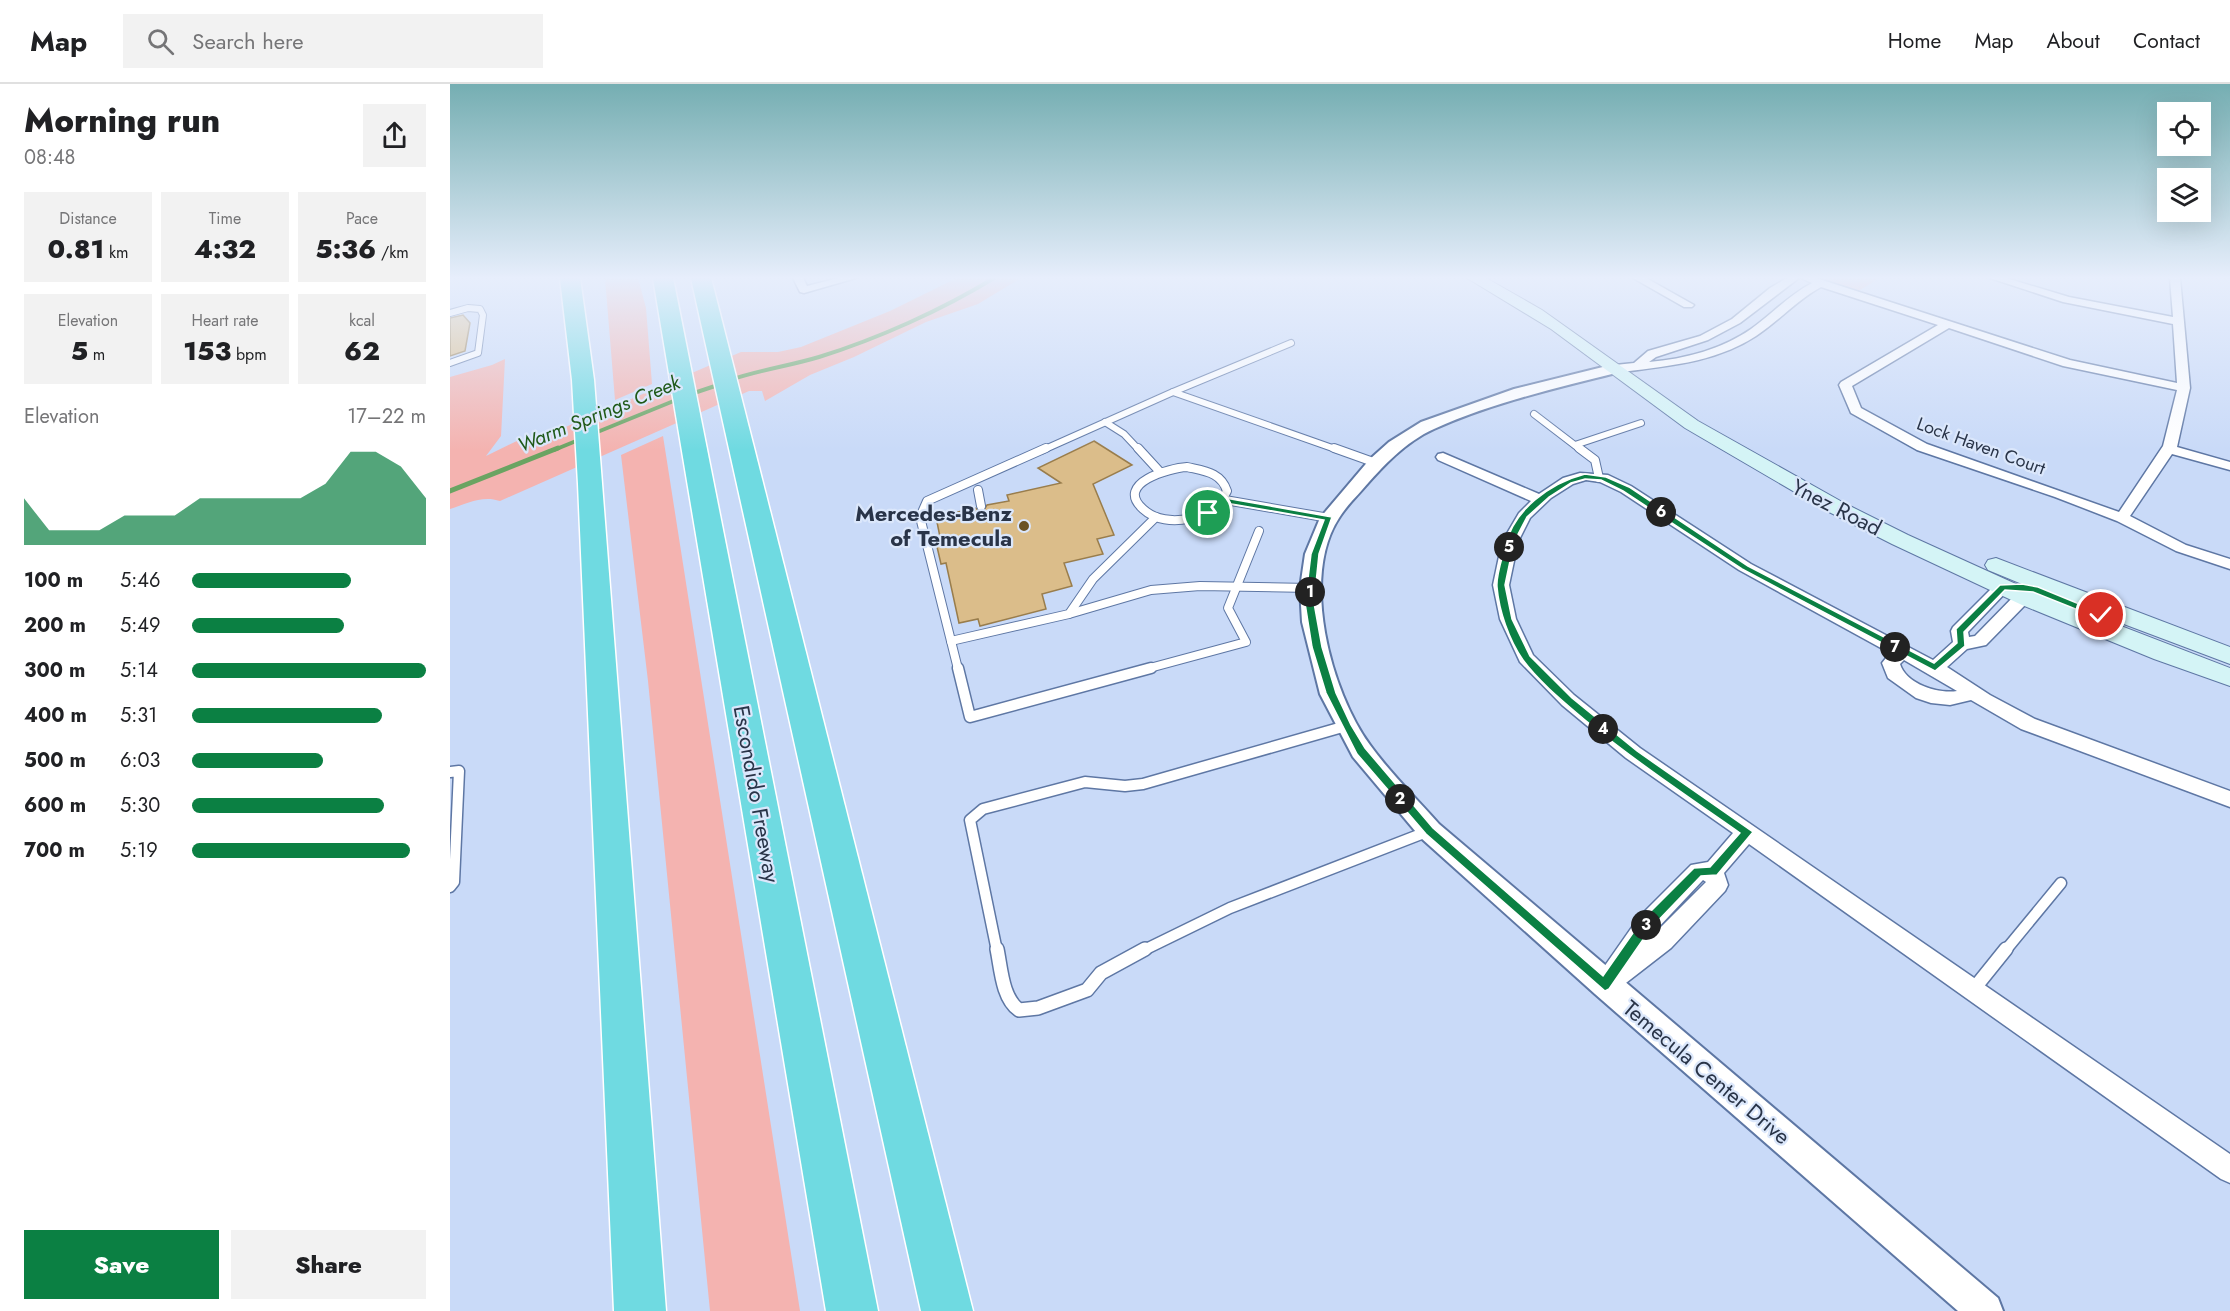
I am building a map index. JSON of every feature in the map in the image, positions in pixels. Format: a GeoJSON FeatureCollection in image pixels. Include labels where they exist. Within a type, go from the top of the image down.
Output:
{"type":"FeatureCollection","features":[{"type":"Feature","properties":{"kind":"highway"},"geometry":{"type":"LineString","coordinates":[[577,335],[591,484],[640,1311]]}},
{"type":"Feature","properties":{"kind":"highway"},"geometry":{"type":"LineString","coordinates":[[583,335],[583,380]]}},
{"type":"Feature","properties":{"kind":"highway","name":"Escondido Freeway"},"geometry":{"type":"LineString","coordinates":[[672,335],[852,1311]]}},
{"type":"Feature","properties":{"kind":"highway"},"geometry":{"type":"LineString","coordinates":[[714,335],[947,1311]]}},
{"type":"Feature","properties":{"kind":"main road","name":"Ynez Road"},"geometry":{"type":"LineString","coordinates":[[1577,335],[1638,365],[1662,382]]}},
{"type":"Feature","properties":{"kind":"main road","name":"Ynez Road"},"geometry":{"type":"LineString","coordinates":[[1592,335],[1709,436],[1780,478],[1914,546],[2003,587],[2069,616],[2230,678]]}},
{"type":"Feature","properties":{"kind":"main road","name":"Ynez Road"},"geometry":{"type":"LineString","coordinates":[[1710,415],[1788,463],[1954,547],[2076,598],[2230,656]]}},
{"type":"Feature","properties":{"kind":"main road"},"geometry":{"type":"LineString","coordinates":[[2003,587],[2022,586],[2035,589],[2168,642],[2204,646]]}},
{"type":"Feature","properties":{"kind":"street"},"geometry":{"type":"LineString","coordinates":[[1638,365],[1652,354],[1709,335]]}},
{"type":"Feature","properties":{"kind":"street"},"geometry":{"type":"LineString","coordinates":[[1638,365],[1670,364],[1707,354],[1749,335]]}},
{"type":"Feature","properties":{"kind":"street","name":"Lock Haven Court"},"geometry":{"type":"LineString","coordinates":[[1929,335],[1845,385],[1856,410],[1922,447],[2060,494],[2122,518],[2181,548],[2230,564]]}},
{"type":"Feature","properties":{"kind":"street"},"geometry":{"type":"LineString","coordinates":[[1979,335],[2067,363],[2184,388]]}},
{"type":"Feature","properties":{"kind":"street"},"geometry":{"type":"LineString","coordinates":[[2122,518],[2168,449],[2184,388],[2178,335]]}},
{"type":"Feature","properties":{"kind":"street","name":"Temecula Center Drive"},"geometry":{"type":"LineString","coordinates":[[1615,355],[1448,417],[1407,438],[1376,463],[1329,518],[1315,554],[1310,588],[1312,622],[1331,693],[1346,726],[1361,751],[1430,831],[1605,985],[1985,1311]]}},
{"type":"Feature","properties":{"kind":"street"},"geometry":{"type":"LineString","coordinates":[[2168,449],[2230,466]]}},
{"type":"Feature","properties":{"kind":"street"},"geometry":{"type":"LineString","coordinates":[[1443,457],[1540,500]]}},
{"type":"Feature","properties":{"kind":"street"},"geometry":{"type":"LineString","coordinates":[[2230,799],[2028,724],[1973,693],[1935,668],[1745,567],[1626,489],[1599,478],[1585,477],[1568,481],[1540,500],[1524,516],[1510,542],[1501,585],[1508,619],[1526,658],[1568,700],[1633,753],[2230,1170]]}},
{"type":"Feature","properties":{"kind":"street"},"geometry":{"type":"LineString","coordinates":[[1962,644],[1959,631],[2003,587]]}},
{"type":"Feature","properties":{"kind":"street"},"geometry":{"type":"LineString","coordinates":[[1935,668],[1962,644],[1980,641],[2024,596]]}},
{"type":"Feature","properties":{"kind":"street"},"geometry":{"type":"LineString","coordinates":[[1901,651],[1891,663],[1894,674],[1907,684],[1936,699],[1953,701],[1973,693]]}},
{"type":"Feature","properties":{"kind":"street"},"geometry":{"type":"LineString","coordinates":[[1605,985],[1647,924],[1698,872],[1713,872],[1747,832]]}},
{"type":"Feature","properties":{"kind":"lane"},"geometry":{"type":"LineString","coordinates":[[450,363],[478,353],[480,335]]}},
{"type":"Feature","properties":{"kind":"lane"},"geometry":{"type":"LineString","coordinates":[[1259,531],[1228,608],[1246,642],[970,717],[920,517],[927,501],[1173,392],[1291,343]]}},
{"type":"Feature","properties":{"kind":"lane"},"geometry":{"type":"LineString","coordinates":[[1173,392],[1376,463]]}},
{"type":"Feature","properties":{"kind":"lane"},"geometry":{"type":"LineString","coordinates":[[1534,414],[1595,460],[1599,478]]}},
{"type":"Feature","properties":{"kind":"lane"},"geometry":{"type":"LineString","coordinates":[[1105,422],[1124,434],[1160,472]]}},
{"type":"Feature","properties":{"kind":"lane"},"geometry":{"type":"LineString","coordinates":[[1575,445],[1641,423]]}},
{"type":"Feature","properties":{"kind":"lane"},"geometry":{"type":"LineString","coordinates":[[1187,467],[1212,472],[1226,484],[1228,492],[1225,500],[1208,513],[1196,518],[1168,520],[1144,511],[1137,504],[1135,495],[1139,486],[1160,472],[1187,467]]}},
{"type":"Feature","properties":{"kind":"lane"},"geometry":{"type":"LineString","coordinates":[[978,490],[981,506]]}},
{"type":"Feature","properties":{"kind":"lane"},"geometry":{"type":"LineString","coordinates":[[1225,500],[1329,518]]}},
{"type":"Feature","properties":{"kind":"lane"},"geometry":{"type":"LineString","coordinates":[[1069,614],[1093,579],[1156,517]]}},
{"type":"Feature","properties":{"kind":"lane"},"geometry":{"type":"LineString","coordinates":[[951,641],[1014,622],[1069,614],[1151,590],[1185,586],[1310,588]]}},
{"type":"Feature","properties":{"kind":"lane"},"geometry":{"type":"LineString","coordinates":[[1346,726],[1143,784],[1125,786],[1085,782],[983,809],[970,820],[1005,987],[1012,1005],[1019,1010],[1038,1008],[1087,990],[1101,973],[1221,912],[1430,831]]}},
{"type":"Feature","properties":{"kind":"lane"},"geometry":{"type":"LineString","coordinates":[[450,772],[459,771],[454,882],[450,887]]}},
{"type":"Feature","properties":{"kind":"lane"},"geometry":{"type":"LineString","coordinates":[[1973,990],[2061,883]]}},
{"type":"Feature","properties":{"kind":"shaded area"},"geometry":{"type":"Polygon","coordinates":[[[610,335],[648,335],[652,384],[615,400],[610,335]]]}},
{"type":"Feature","properties":{"kind":"shaded area"},"geometry":{"type":"Polygon","coordinates":[[[830,335],[899,335],[810,375],[765,401],[762,391],[749,391],[500,501],[481,499],[450,509],[450,377],[505,359],[501,436],[486,456],[521,439],[521,446],[741,352],[778,352],[801,347],[830,335]]]}},
{"type":"Feature","properties":{"kind":"shaded area"},"geometry":{"type":"Polygon","coordinates":[[[663,436],[800,1311],[710,1311],[648,681],[621,455],[663,436]]]}},
{"type":"Feature","properties":{"kind":"building"},"geometry":{"type":"Polygon","coordinates":[[[450,335],[468,335],[465,351],[450,356],[450,335]]]}},
{"type":"Feature","properties":{"kind":"building","name":"Mercedes-Benz of Temecula"},"geometry":{"type":"Polygon","coordinates":[[[1094,441],[1132,465],[1093,484],[1114,535],[1097,539],[1103,554],[1064,563],[1072,586],[1042,594],[1046,609],[980,626],[978,619],[959,623],[946,563],[941,564],[935,538],[940,537],[936,517],[975,508],[983,512],[987,505],[1009,501],[1007,495],[1061,483],[1038,468],[1094,441]]]}},
{"type":"Feature","properties":{"kind":"waterway","name":"Warm Springs Creek"},"geometry":{"type":"LineString","coordinates":[[730,380],[819,357],[880,335]]}},
{"type":"Feature","properties":{"kind":"waterway","name":"Warm Springs Creek"},"geometry":{"type":"LineString","coordinates":[[691,394],[721,384]]}},
{"type":"Feature","properties":{"kind":"waterway","name":"Warm Springs Creek"},"geometry":{"type":"LineString","coordinates":[[590,435],[681,398]]}},
{"type":"Feature","properties":{"kind":"waterway","name":"Warm Springs Creek"},"geometry":{"type":"LineString","coordinates":[[554,450],[581,439]]}},
{"type":"Feature","properties":{"kind":"waterway","name":"Warm Springs Creek"},"geometry":{"type":"LineString","coordinates":[[450,491],[558,448]]}},
{"type":"Feature","properties":{"kind":"place","name":"Mercedes-Benz of Temecula"},"geometry":{"type":"Point","coordinates":[1024,526]}},
{"type":"Feature","properties":{"kind":"route"},"geometry":{"type":"LineString","coordinates":[[1208,513],[1225,500],[1329,518],[1315,554],[1310,603],[1317,647],[1331,693],[1346,726],[1361,751],[1430,831],[1605,985],[1647,924],[1698,872],[1713,872],[1747,832],[1633,753],[1568,700],[1526,658],[1508,619],[1501,585],[1510,542],[1524,516],[1546,495],[1568,481],[1585,477],[1603,478],[1626,489],[1745,567],[1935,668],[1962,644],[1959,631],[2003,587],[2022,586],[2035,589],[2101,615]]}}]}
